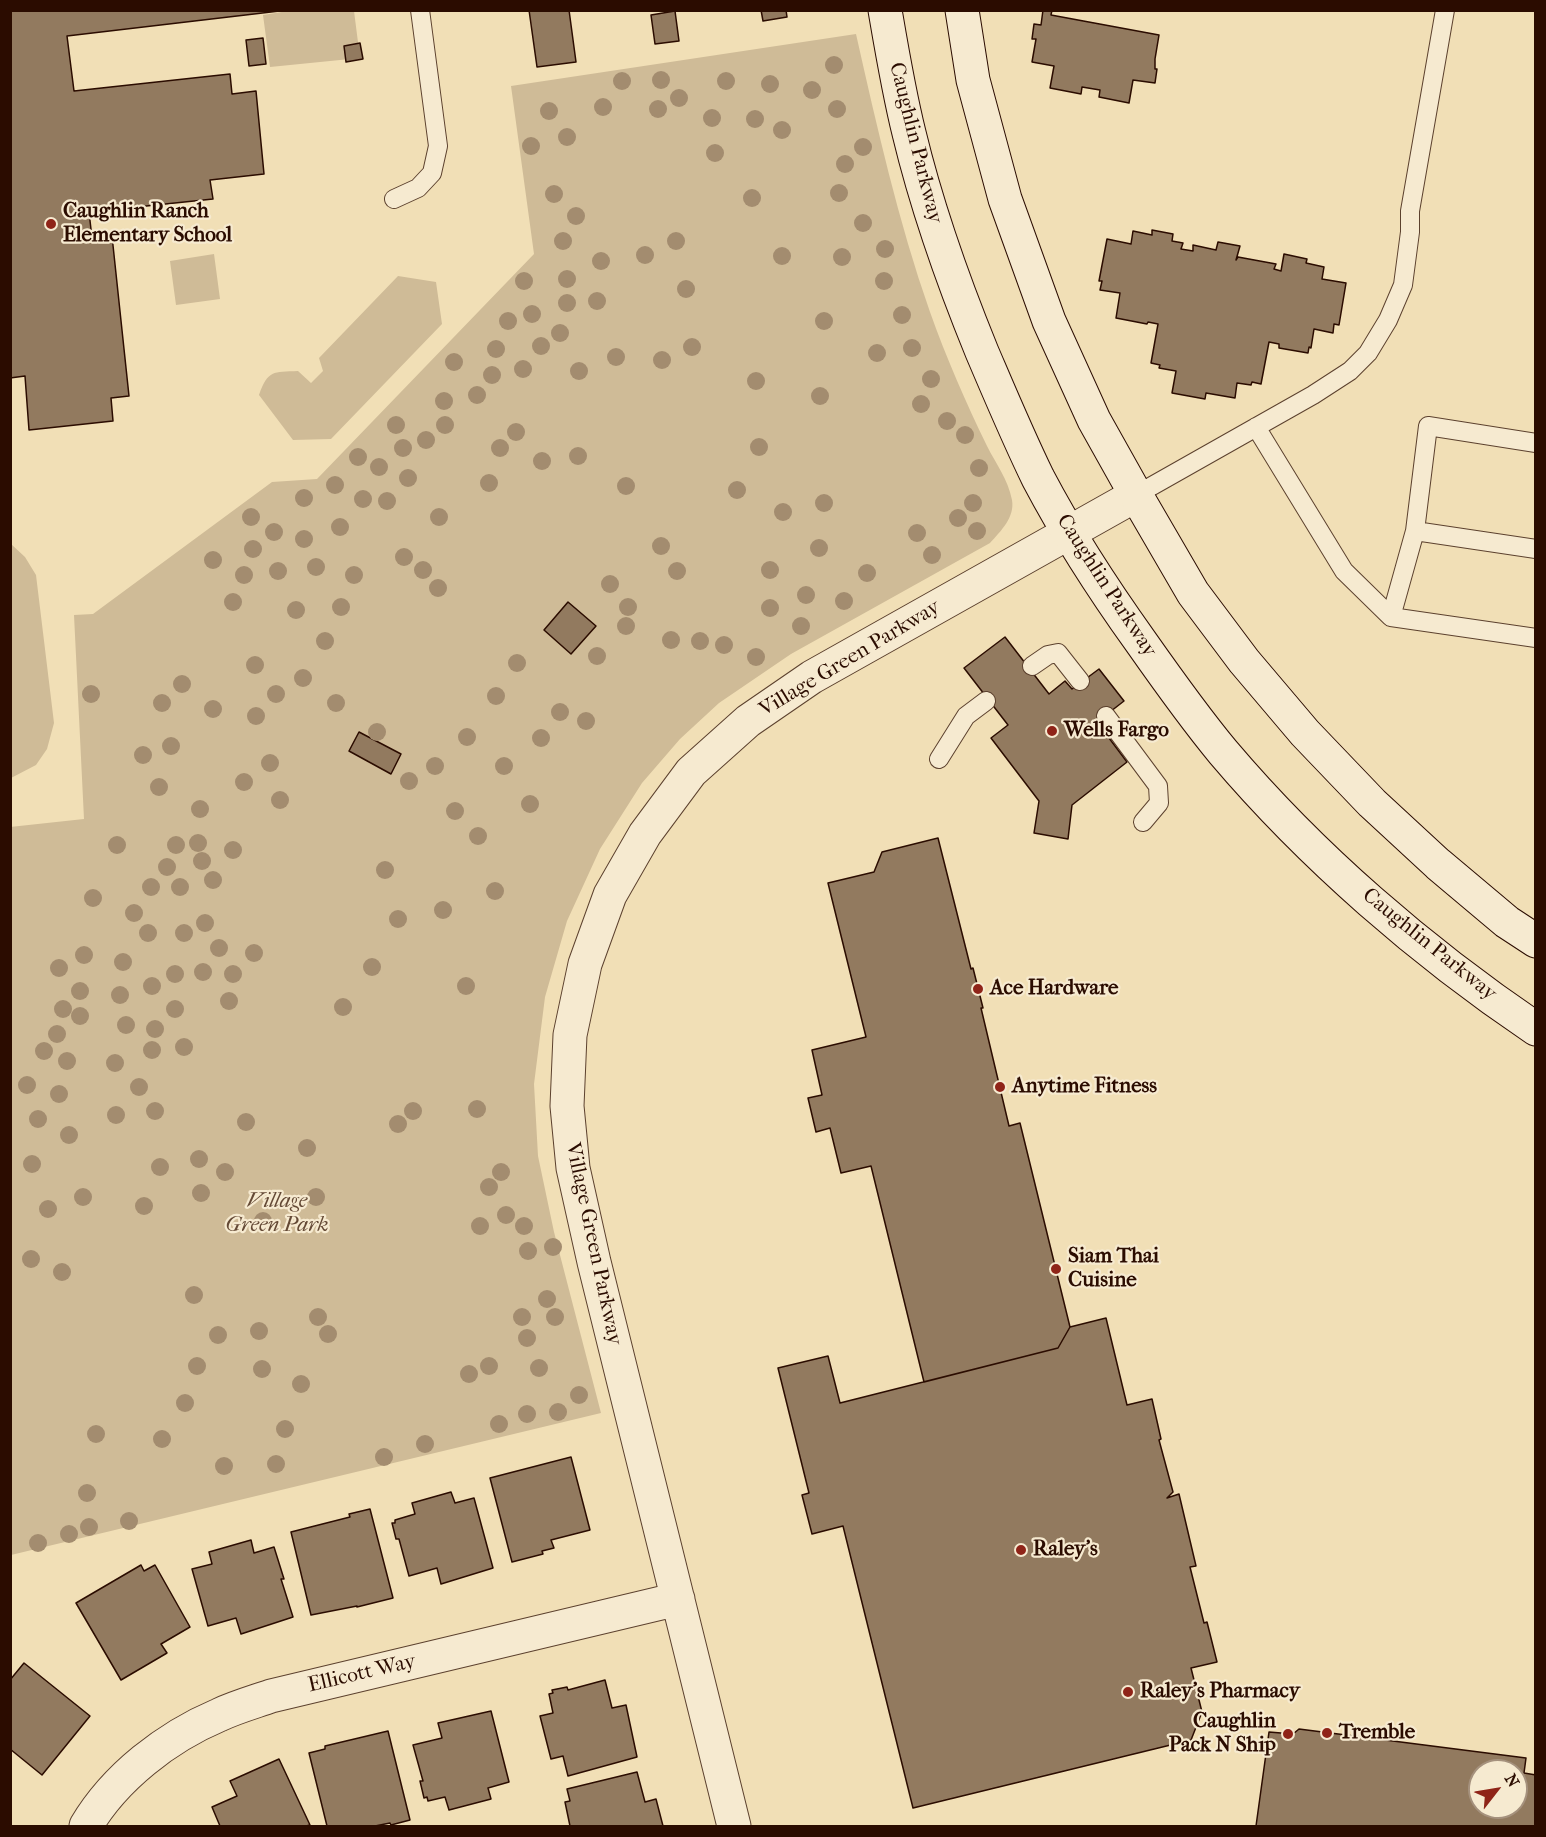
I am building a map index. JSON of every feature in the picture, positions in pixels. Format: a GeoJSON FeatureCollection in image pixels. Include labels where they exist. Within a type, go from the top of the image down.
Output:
{"type":"FeatureCollection","features":[{"type":"Feature","properties":{"kind":"street","name":"Caughlin Parkway"},"geometry":{"type":"LineString","coordinates":[[885,10],[909,133],[932,216],[962,301],[1002,398],[1039,478],[1098,582],[1223,752],[1295,830],[1381,910],[1448,966],[1536,1029]]}},
{"type":"Feature","properties":{"kind":"street"},"geometry":{"type":"LineString","coordinates":[[962,10],[973,80],[1005,199],[1049,321],[1094,420],[1193,593],[1244,661],[1305,733],[1372,803],[1438,864],[1507,922],[1536,940]]}},
{"type":"Feature","properties":{"kind":"street","name":"Village Green Parkway"},"geometry":{"type":"LineString","coordinates":[[734,1827],[594,1262],[572,1157],[567,1106],[570,1035],[585,964],[610,895],[645,834],[691,772],[748,721],[812,677],[1136,495]]}},
{"type":"Feature","properties":{"kind":"street","name":"Ellicott Way"},"geometry":{"type":"LineString","coordinates":[[86,1827],[123,1778],[165,1744],[218,1715],[271,1696],[678,1599]]}},
{"type":"Feature","properties":{"kind":"lane"},"geometry":{"type":"LineString","coordinates":[[394,199],[418,188],[432,173],[438,146],[420,10]]}},
{"type":"Feature","properties":{"kind":"lane"},"geometry":{"type":"LineString","coordinates":[[1136,495],[1350,371],[1368,353],[1388,320],[1403,285],[1410,232],[1410,211],[1445,10]]}},
{"type":"Feature","properties":{"kind":"lane"},"geometry":{"type":"LineString","coordinates":[[1391,618],[1414,531],[1428,426],[1536,444]]}},
{"type":"Feature","properties":{"kind":"lane"},"geometry":{"type":"LineString","coordinates":[[1256,427],[1344,571],[1391,618],[1536,638]]}},
{"type":"Feature","properties":{"kind":"lane"},"geometry":{"type":"LineString","coordinates":[[1414,531],[1536,549]]}},
{"type":"Feature","properties":{"kind":"lane"},"geometry":{"type":"LineString","coordinates":[[1032,666],[1048,655],[1058,653],[1080,681]]}},
{"type":"Feature","properties":{"kind":"lane"},"geometry":{"type":"LineString","coordinates":[[939,759],[966,716],[986,701]]}},
{"type":"Feature","properties":{"kind":"lane"},"geometry":{"type":"LineString","coordinates":[[1106,716],[1158,786],[1159,803],[1143,822]]}},
{"type":"Feature","properties":{"kind":"green space"},"geometry":{"type":"Polygon","coordinates":[[[288,11],[354,11],[360,58],[270,67],[263,15],[288,11]]]}},
{"type":"Feature","properties":{"kind":"green space","name":"Village Green Park"},"geometry":{"type":"Polygon","coordinates":[[[856,34],[889,174],[918,278],[936,329],[971,413],[1008,485],[1012,500],[1011,512],[999,534],[990,543],[791,654],[719,703],[680,739],[642,783],[600,849],[567,921],[545,997],[534,1084],[538,1156],[554,1232],[601,1413],[11,1555],[10,827],[84,819],[74,615],[93,614],[272,482],[317,479],[534,254],[511,86],[856,34]]]}},
{"type":"Feature","properties":{"kind":"green space"},"geometry":{"type":"Polygon","coordinates":[[[214,254],[220,299],[176,305],[170,261],[214,254]]]}},
{"type":"Feature","properties":{"kind":"green space"},"geometry":{"type":"Polygon","coordinates":[[[398,276],[436,282],[442,324],[331,439],[293,440],[259,395],[265,381],[277,372],[298,371],[311,383],[323,371],[319,358],[398,276]]]}},
{"type":"Feature","properties":{"kind":"green space"},"geometry":{"type":"Polygon","coordinates":[[[11,544],[25,557],[36,575],[54,723],[47,749],[36,765],[11,778],[11,544]]]}},
{"type":"Feature","properties":{"kind":"building","name":"Caughlin Ranch Elementary School"},"geometry":{"type":"Polygon","coordinates":[[[10,10],[288,10],[67,36],[74,91],[230,74],[232,94],[256,91],[264,174],[210,180],[213,199],[89,212],[92,238],[112,236],[129,396],[111,398],[113,421],[29,430],[25,376],[10,378],[10,10]]]}},
{"type":"Feature","properties":{"kind":"building"},"geometry":{"type":"Polygon","coordinates":[[[529,10],[569,10],[576,62],[537,67],[529,10]]]}},
{"type":"Feature","properties":{"kind":"building"},"geometry":{"type":"Polygon","coordinates":[[[761,10],[786,10],[787,17],[763,21],[761,10]]]}},
{"type":"Feature","properties":{"kind":"building"},"geometry":{"type":"Polygon","coordinates":[[[1043,10],[1052,10],[1051,15],[1159,35],[1155,59],[1155,69],[1157,69],[1155,83],[1133,80],[1129,103],[1099,97],[1100,90],[1082,87],[1081,94],[1050,88],[1054,66],[1032,62],[1036,39],[1032,39],[1034,24],[1041,25],[1043,10]]]}},
{"type":"Feature","properties":{"kind":"building"},"geometry":{"type":"Polygon","coordinates":[[[675,11],[679,41],[655,44],[651,15],[675,11]]]}},
{"type":"Feature","properties":{"kind":"building"},"geometry":{"type":"Polygon","coordinates":[[[263,38],[266,64],[249,66],[246,40],[263,38]]]}},
{"type":"Feature","properties":{"kind":"building"},"geometry":{"type":"Polygon","coordinates":[[[360,43],[363,59],[346,62],[344,46],[360,43]]]}},
{"type":"Feature","properties":{"kind":"building"},"geometry":{"type":"Polygon","coordinates":[[[1152,230],[1173,234],[1172,241],[1183,243],[1181,249],[1193,251],[1193,245],[1216,250],[1218,242],[1240,246],[1236,260],[1238,257],[1276,264],[1274,269],[1281,271],[1284,254],[1307,259],[1306,263],[1324,267],[1322,279],[1346,283],[1339,325],[1334,324],[1333,333],[1314,329],[1308,353],[1279,348],[1279,344],[1269,342],[1261,384],[1237,383],[1235,398],[1206,393],[1205,399],[1172,393],[1176,371],[1159,368],[1160,365],[1151,363],[1158,324],[1116,318],[1120,293],[1100,290],[1102,281],[1099,281],[1107,239],[1131,244],[1133,231],[1152,235],[1152,230]]]}},
{"type":"Feature","properties":{"kind":"building"},"geometry":{"type":"Polygon","coordinates":[[[568,602],[596,626],[571,654],[544,630],[568,602]]]}},
{"type":"Feature","properties":{"kind":"building","name":"Wells Fargo"},"geometry":{"type":"Polygon","coordinates":[[[1005,637],[1049,694],[1065,681],[1072,689],[1099,669],[1124,701],[1097,722],[1127,762],[1072,805],[1068,839],[1034,833],[1039,801],[991,738],[1008,725],[964,668],[1005,637]]]}},
{"type":"Feature","properties":{"kind":"building"},"geometry":{"type":"Polygon","coordinates":[[[359,732],[401,754],[391,774],[349,751],[359,732]]]}},
{"type":"Feature","properties":{"kind":"building"},"geometry":{"type":"Polygon","coordinates":[[[938,838],[983,1008],[981,1008],[1009,1126],[1020,1123],[1070,1327],[1058,1348],[924,1382],[871,1166],[841,1173],[830,1128],[816,1132],[808,1098],[822,1095],[812,1050],[866,1037],[828,883],[874,872],[882,852],[938,838]]]}},
{"type":"Feature","properties":{"kind":"building","name":"Raley's"},"geometry":{"type":"Polygon","coordinates":[[[1106,1318],[1127,1405],[1152,1399],[1161,1439],[1159,1440],[1173,1492],[1167,1498],[1179,1494],[1196,1566],[1190,1567],[1204,1623],[1207,1622],[1217,1662],[1191,1668],[1202,1712],[1191,1740],[913,1808],[843,1526],[812,1534],[802,1495],[809,1493],[778,1368],[828,1356],[840,1403],[1058,1348],[1070,1327],[1106,1318]]]}},
{"type":"Feature","properties":{"kind":"building"},"geometry":{"type":"Polygon","coordinates":[[[571,1457],[590,1530],[551,1540],[554,1548],[542,1551],[543,1554],[512,1562],[490,1478],[571,1457]]]}},
{"type":"Feature","properties":{"kind":"building"},"geometry":{"type":"Polygon","coordinates":[[[451,1492],[455,1503],[474,1498],[493,1568],[441,1584],[437,1568],[409,1576],[392,1523],[415,1514],[412,1503],[451,1492]]]}},
{"type":"Feature","properties":{"kind":"building"},"geometry":{"type":"Polygon","coordinates":[[[370,1509],[393,1598],[311,1615],[291,1532],[350,1517],[349,1514],[370,1509]]]}},
{"type":"Feature","properties":{"kind":"building"},"geometry":{"type":"Polygon","coordinates":[[[251,1540],[254,1553],[274,1547],[293,1617],[241,1634],[236,1618],[208,1626],[192,1569],[212,1564],[209,1552],[251,1540]]]}},
{"type":"Feature","properties":{"kind":"building"},"geometry":{"type":"Polygon","coordinates":[[[141,1565],[144,1571],[155,1565],[190,1627],[161,1644],[167,1653],[121,1680],[76,1603],[141,1565]]]}},
{"type":"Feature","properties":{"kind":"building"},"geometry":{"type":"Polygon","coordinates":[[[24,1663],[90,1716],[42,1775],[10,1749],[10,1680],[24,1663]]]}},
{"type":"Feature","properties":{"kind":"building"},"geometry":{"type":"Polygon","coordinates":[[[605,1680],[612,1708],[626,1705],[637,1757],[568,1776],[563,1756],[551,1759],[540,1716],[553,1713],[549,1694],[553,1693],[552,1690],[567,1687],[568,1690],[605,1680]]]}},
{"type":"Feature","properties":{"kind":"building"},"geometry":{"type":"Polygon","coordinates":[[[491,1711],[509,1782],[488,1788],[491,1799],[449,1810],[445,1797],[428,1801],[427,1797],[424,1798],[420,1781],[423,1781],[413,1745],[442,1738],[438,1723],[491,1711]]]}},
{"type":"Feature","properties":{"kind":"building"},"geometry":{"type":"Polygon","coordinates":[[[1299,1729],[1526,1758],[1468,1759],[1468,1819],[1528,1819],[1528,1774],[1536,1775],[1536,1826],[1256,1826],[1269,1732],[1293,1734],[1299,1729]]]}},
{"type":"Feature","properties":{"kind":"building"},"geometry":{"type":"Polygon","coordinates":[[[388,1731],[410,1820],[391,1825],[390,1823],[375,1826],[327,1826],[309,1753],[325,1749],[325,1746],[388,1731]]]}},
{"type":"Feature","properties":{"kind":"building"},"geometry":{"type":"Polygon","coordinates":[[[279,1759],[310,1825],[220,1826],[212,1807],[237,1796],[230,1781],[279,1759]]]}},
{"type":"Feature","properties":{"kind":"building"},"geometry":{"type":"Polygon","coordinates":[[[637,1772],[645,1802],[656,1799],[663,1826],[570,1826],[565,1802],[570,1801],[567,1789],[637,1772]]]}},
{"type":"Feature","properties":{"kind":"place","name":"Caughlin Ranch Elementary School"},"geometry":{"type":"Point","coordinates":[51,224]}},
{"type":"Feature","properties":{"kind":"place","name":"Wells Fargo"},"geometry":{"type":"Point","coordinates":[1052,731]}},
{"type":"Feature","properties":{"kind":"place","name":"Ace Hardware"},"geometry":{"type":"Point","coordinates":[978,989]}},
{"type":"Feature","properties":{"kind":"place","name":"Anytime Fitness"},"geometry":{"type":"Point","coordinates":[1000,1087]}},
{"type":"Feature","properties":{"kind":"place","name":"Siam Thai Cuisine"},"geometry":{"type":"Point","coordinates":[1056,1269]}},
{"type":"Feature","properties":{"kind":"place","name":"Raley's"},"geometry":{"type":"Point","coordinates":[1021,1550]}},
{"type":"Feature","properties":{"kind":"place","name":"Raley's Pharmacy"},"geometry":{"type":"Point","coordinates":[1128,1692]}},
{"type":"Feature","properties":{"kind":"place","name":"Tremble"},"geometry":{"type":"Point","coordinates":[1327,1733]}},
{"type":"Feature","properties":{"kind":"place","name":"Caughlin Pack N Ship"},"geometry":{"type":"Point","coordinates":[1288,1734]}}]}
